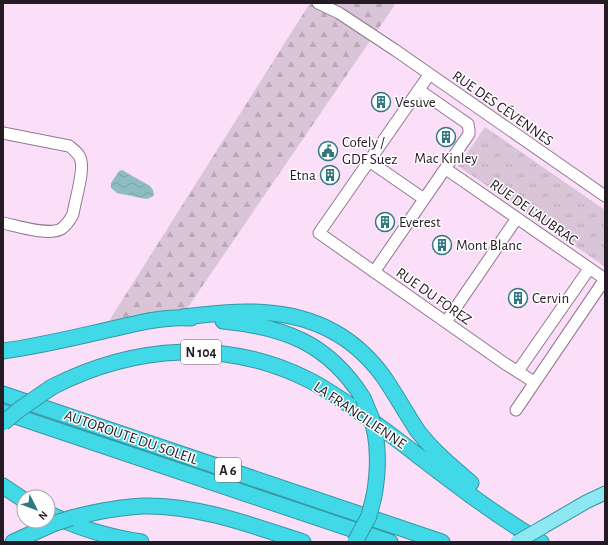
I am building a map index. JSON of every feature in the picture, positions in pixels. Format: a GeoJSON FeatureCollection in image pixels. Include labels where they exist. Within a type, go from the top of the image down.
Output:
{"type":"FeatureCollection","features":[{"type":"Feature","properties":{"kind":"highway"},"geometry":{"type":"LineString","coordinates":[[3,350],[34,346],[129,325],[237,312],[264,312],[303,319],[316,323],[338,334],[356,346],[374,364],[390,386],[417,430],[447,462],[495,504],[546,535]]}},
{"type":"Feature","properties":{"kind":"highway"},"geometry":{"type":"LineString","coordinates":[[182,318],[251,324],[267,327],[292,335],[316,347],[337,364],[351,379],[363,398],[371,417],[375,432],[378,458],[378,472],[369,516],[355,542]]}},
{"type":"Feature","properties":{"kind":"highway","name":"LA FRANCILIENNE"},"geometry":{"type":"LineString","coordinates":[[3,423],[33,400],[52,388],[79,375],[114,362],[157,353],[188,352],[247,358],[277,366],[312,382],[346,402],[468,493],[521,530],[546,535]]}},
{"type":"Feature","properties":{"kind":"highway","name":"AUTOROUTE DU SOLEIL"},"geometry":{"type":"LineString","coordinates":[[3,394],[442,542]]}},
{"type":"Feature","properties":{"kind":"highway","name":"AUTOROUTE DU SOLEIL"},"geometry":{"type":"LineString","coordinates":[[3,412],[390,542]]}},
{"type":"Feature","properties":{"kind":"highway"},"geometry":{"type":"LineString","coordinates":[[3,486],[16,495]]}},
{"type":"Feature","properties":{"kind":"highway"},"geometry":{"type":"LineString","coordinates":[[56,519],[71,518],[115,509],[142,506],[172,507],[221,517],[303,542]]}},
{"type":"Feature","properties":{"kind":"highway"},"geometry":{"type":"LineString","coordinates":[[56,520],[67,522],[94,532],[141,542]]}},
{"type":"Feature","properties":{"kind":"highway"},"geometry":{"type":"LineString","coordinates":[[13,542],[34,529]]}},
{"type":"Feature","properties":{"kind":"main road"},"geometry":{"type":"LineString","coordinates":[[517,542],[546,535],[586,502],[605,493]]}},
{"type":"Feature","properties":{"kind":"main road"},"geometry":{"type":"LineString","coordinates":[[532,542],[605,502]]}},
{"type":"Feature","properties":{"kind":"street","name":"RUE DES CÉVENNES"},"geometry":{"type":"LineString","coordinates":[[318,3],[339,13],[384,43],[605,196]]}},
{"type":"Feature","properties":{"kind":"street"},"geometry":{"type":"LineString","coordinates":[[424,199],[369,161],[429,75]]}},
{"type":"Feature","properties":{"kind":"street"},"geometry":{"type":"LineString","coordinates":[[374,272],[446,169],[467,137],[469,130],[468,124],[419,90]]}},
{"type":"Feature","properties":{"kind":"street"},"geometry":{"type":"LineString","coordinates":[[3,133],[69,146],[77,152],[82,160],[82,169],[73,214],[70,221],[61,229],[56,231],[44,231],[3,223]]}},
{"type":"Feature","properties":{"kind":"street","name":"RUE DU FOREZ"},"geometry":{"type":"LineString","coordinates":[[369,161],[319,233],[534,382]]}},
{"type":"Feature","properties":{"kind":"street","name":"RUE DE L'AUBRAC"},"geometry":{"type":"LineString","coordinates":[[446,169],[605,279]]}},
{"type":"Feature","properties":{"kind":"street"},"geometry":{"type":"LineString","coordinates":[[446,322],[517,218]]}},
{"type":"Feature","properties":{"kind":"street"},"geometry":{"type":"LineString","coordinates":[[518,371],[589,269]]}},
{"type":"Feature","properties":{"kind":"street"},"geometry":{"type":"LineString","coordinates":[[516,410],[605,279]]}},
{"type":"Feature","properties":{"kind":"green space"},"geometry":{"type":"Polygon","coordinates":[[[310,3],[396,3],[186,310],[109,321],[310,3]]]}},
{"type":"Feature","properties":{"kind":"green space"},"geometry":{"type":"Polygon","coordinates":[[[485,127],[605,210],[604,266],[458,166],[485,127]]]}},
{"type":"Feature","properties":{"kind":"water"},"geometry":{"type":"Polygon","coordinates":[[[122,170],[150,186],[154,195],[146,199],[117,193],[111,188],[111,183],[119,171],[122,170]]]}},
{"type":"Feature","properties":{"kind":"place","name":"Vesuve"},"geometry":{"type":"Point","coordinates":[381,102]}},
{"type":"Feature","properties":{"kind":"place","name":"Mac Kinley"},"geometry":{"type":"Point","coordinates":[446,137]}},
{"type":"Feature","properties":{"kind":"place","name":"Cofely / GDF Suez"},"geometry":{"type":"Point","coordinates":[328,151]}},
{"type":"Feature","properties":{"kind":"place","name":"Etna"},"geometry":{"type":"Point","coordinates":[330,175]}},
{"type":"Feature","properties":{"kind":"place","name":"Everest"},"geometry":{"type":"Point","coordinates":[385,222]}},
{"type":"Feature","properties":{"kind":"place","name":"Mont Blanc"},"geometry":{"type":"Point","coordinates":[442,245]}},
{"type":"Feature","properties":{"kind":"place","name":"Cervin"},"geometry":{"type":"Point","coordinates":[518,298]}}]}
